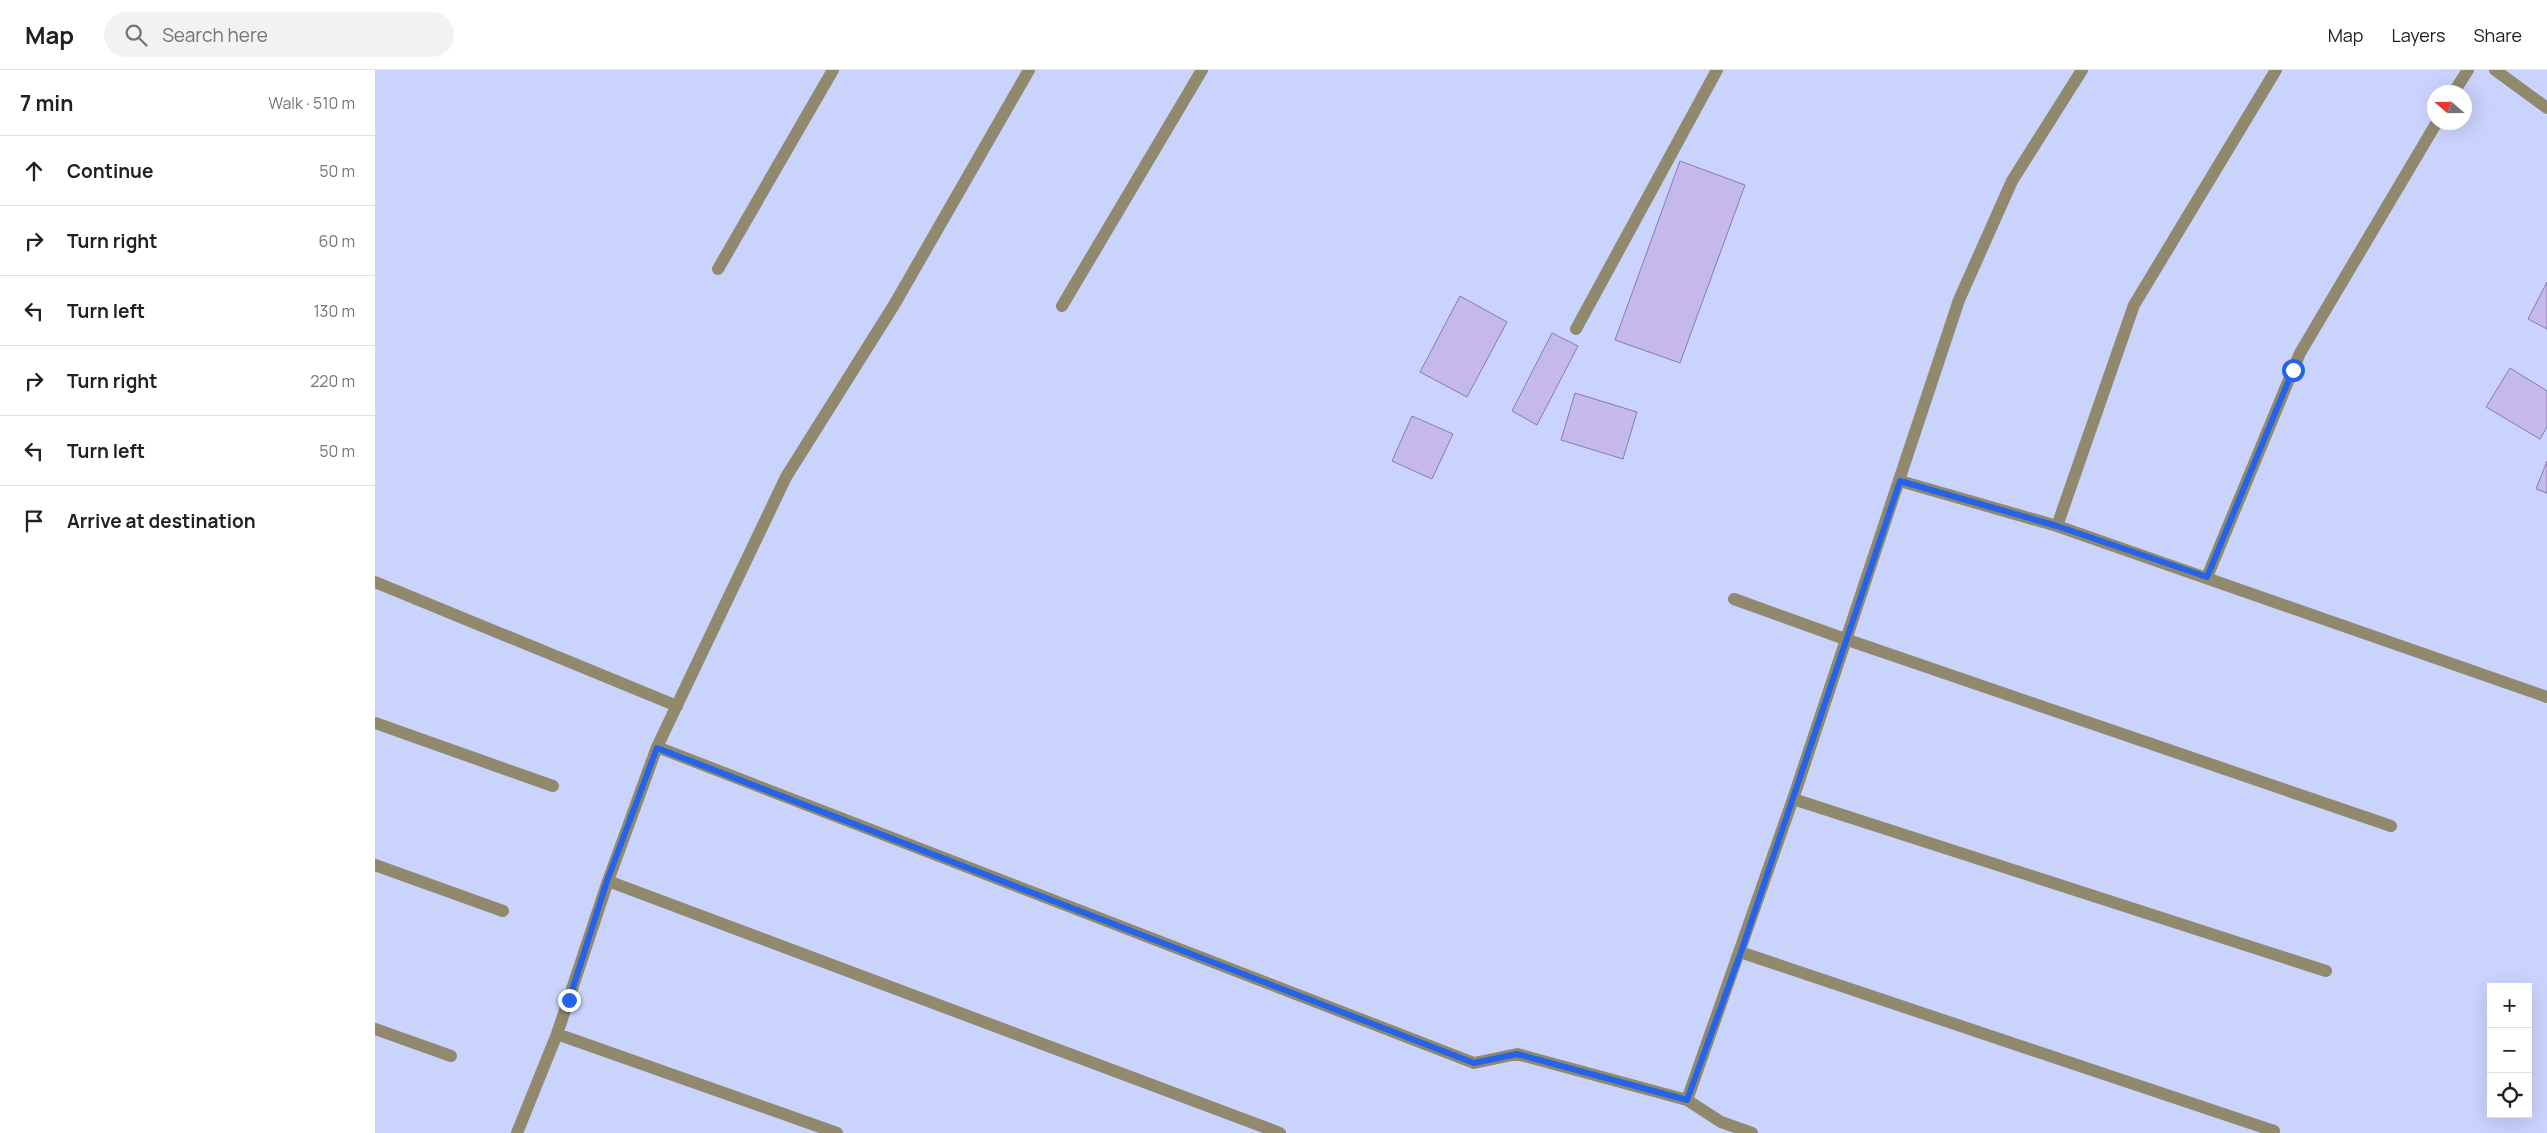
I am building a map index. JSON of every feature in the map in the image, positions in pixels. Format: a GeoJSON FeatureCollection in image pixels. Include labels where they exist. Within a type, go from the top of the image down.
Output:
{"type":"FeatureCollection","features":[{"type":"Feature","properties":{"kind":"street"},"geometry":{"type":"LineString","coordinates":[[718,269],[833,70]]}},
{"type":"Feature","properties":{"kind":"street"},"geometry":{"type":"LineString","coordinates":[[517,1133],[557,1034],[607,881],[657,748],[786,477],[894,304],[1029,70]]}},
{"type":"Feature","properties":{"kind":"street"},"geometry":{"type":"LineString","coordinates":[[1062,306],[1202,70]]}},
{"type":"Feature","properties":{"kind":"street"},"geometry":{"type":"LineString","coordinates":[[1576,329],[1717,70]]}},
{"type":"Feature","properties":{"kind":"street"},"geometry":{"type":"LineString","coordinates":[[1687,1100],[1741,952],[1959,300],[2012,181],[2082,70]]}},
{"type":"Feature","properties":{"kind":"street"},"geometry":{"type":"LineString","coordinates":[[2057,526],[2135,305],[2276,70]]}},
{"type":"Feature","properties":{"kind":"street"},"geometry":{"type":"LineString","coordinates":[[2458,85],[2468,70]]}},
{"type":"Feature","properties":{"kind":"street"},"geometry":{"type":"LineString","coordinates":[[2495,70],[2547,108]]}},
{"type":"Feature","properties":{"kind":"street"},"geometry":{"type":"LineString","coordinates":[[2207,577],[2301,353],[2432,130]]}},
{"type":"Feature","properties":{"kind":"street"},"geometry":{"type":"LineString","coordinates":[[1900,481],[2057,526],[2547,697]]}},
{"type":"Feature","properties":{"kind":"street"},"geometry":{"type":"LineString","coordinates":[[375,582],[677,706]]}},
{"type":"Feature","properties":{"kind":"street"},"geometry":{"type":"LineString","coordinates":[[1735,599],[1845,639],[2391,826]]}},
{"type":"Feature","properties":{"kind":"street"},"geometry":{"type":"LineString","coordinates":[[375,723],[553,786]]}},
{"type":"Feature","properties":{"kind":"street"},"geometry":{"type":"LineString","coordinates":[[657,748],[1474,1063],[1517,1054],[1687,1100],[1721,1122],[1752,1133]]}},
{"type":"Feature","properties":{"kind":"street"},"geometry":{"type":"LineString","coordinates":[[1793,798],[2326,971]]}},
{"type":"Feature","properties":{"kind":"street"},"geometry":{"type":"LineString","coordinates":[[375,865],[503,911]]}},
{"type":"Feature","properties":{"kind":"street"},"geometry":{"type":"LineString","coordinates":[[607,881],[1280,1133]]}},
{"type":"Feature","properties":{"kind":"street"},"geometry":{"type":"LineString","coordinates":[[1741,952],[2274,1131]]}},
{"type":"Feature","properties":{"kind":"street"},"geometry":{"type":"LineString","coordinates":[[375,1030],[451,1056]]}},
{"type":"Feature","properties":{"kind":"street"},"geometry":{"type":"LineString","coordinates":[[557,1034],[837,1133]]}},
{"type":"Feature","properties":{"kind":"building"},"geometry":{"type":"Polygon","coordinates":[[[1680,161],[1745,185],[1680,363],[1615,340],[1680,161]]]}},
{"type":"Feature","properties":{"kind":"building"},"geometry":{"type":"Polygon","coordinates":[[[2547,282],[2547,329],[2528,319],[2547,282]]]}},
{"type":"Feature","properties":{"kind":"building"},"geometry":{"type":"Polygon","coordinates":[[[1460,296],[1507,322],[1467,397],[1420,372],[1460,296]]]}},
{"type":"Feature","properties":{"kind":"building"},"geometry":{"type":"Polygon","coordinates":[[[1552,333],[1578,346],[1537,425],[1512,411],[1552,333]]]}},
{"type":"Feature","properties":{"kind":"building"},"geometry":{"type":"Polygon","coordinates":[[[2510,368],[2547,391],[2547,427],[2540,439],[2486,407],[2510,368]]]}},
{"type":"Feature","properties":{"kind":"building"},"geometry":{"type":"Polygon","coordinates":[[[1575,393],[1637,412],[1623,459],[1561,440],[1575,393]]]}},
{"type":"Feature","properties":{"kind":"building"},"geometry":{"type":"Polygon","coordinates":[[[1412,416],[1453,434],[1432,479],[1392,461],[1412,416]]]}},
{"type":"Feature","properties":{"kind":"building"},"geometry":{"type":"Polygon","coordinates":[[[2547,461],[2547,493],[2536,489],[2547,461]]]}},
{"type":"Feature","properties":{"kind":"route"},"geometry":{"type":"LineString","coordinates":[[569,1000],[607,881],[657,748],[1474,1063],[1517,1054],[1687,1100],[1741,952],[1845,639],[1900,481],[2057,526],[2207,577],[2293,370]]}}]}
